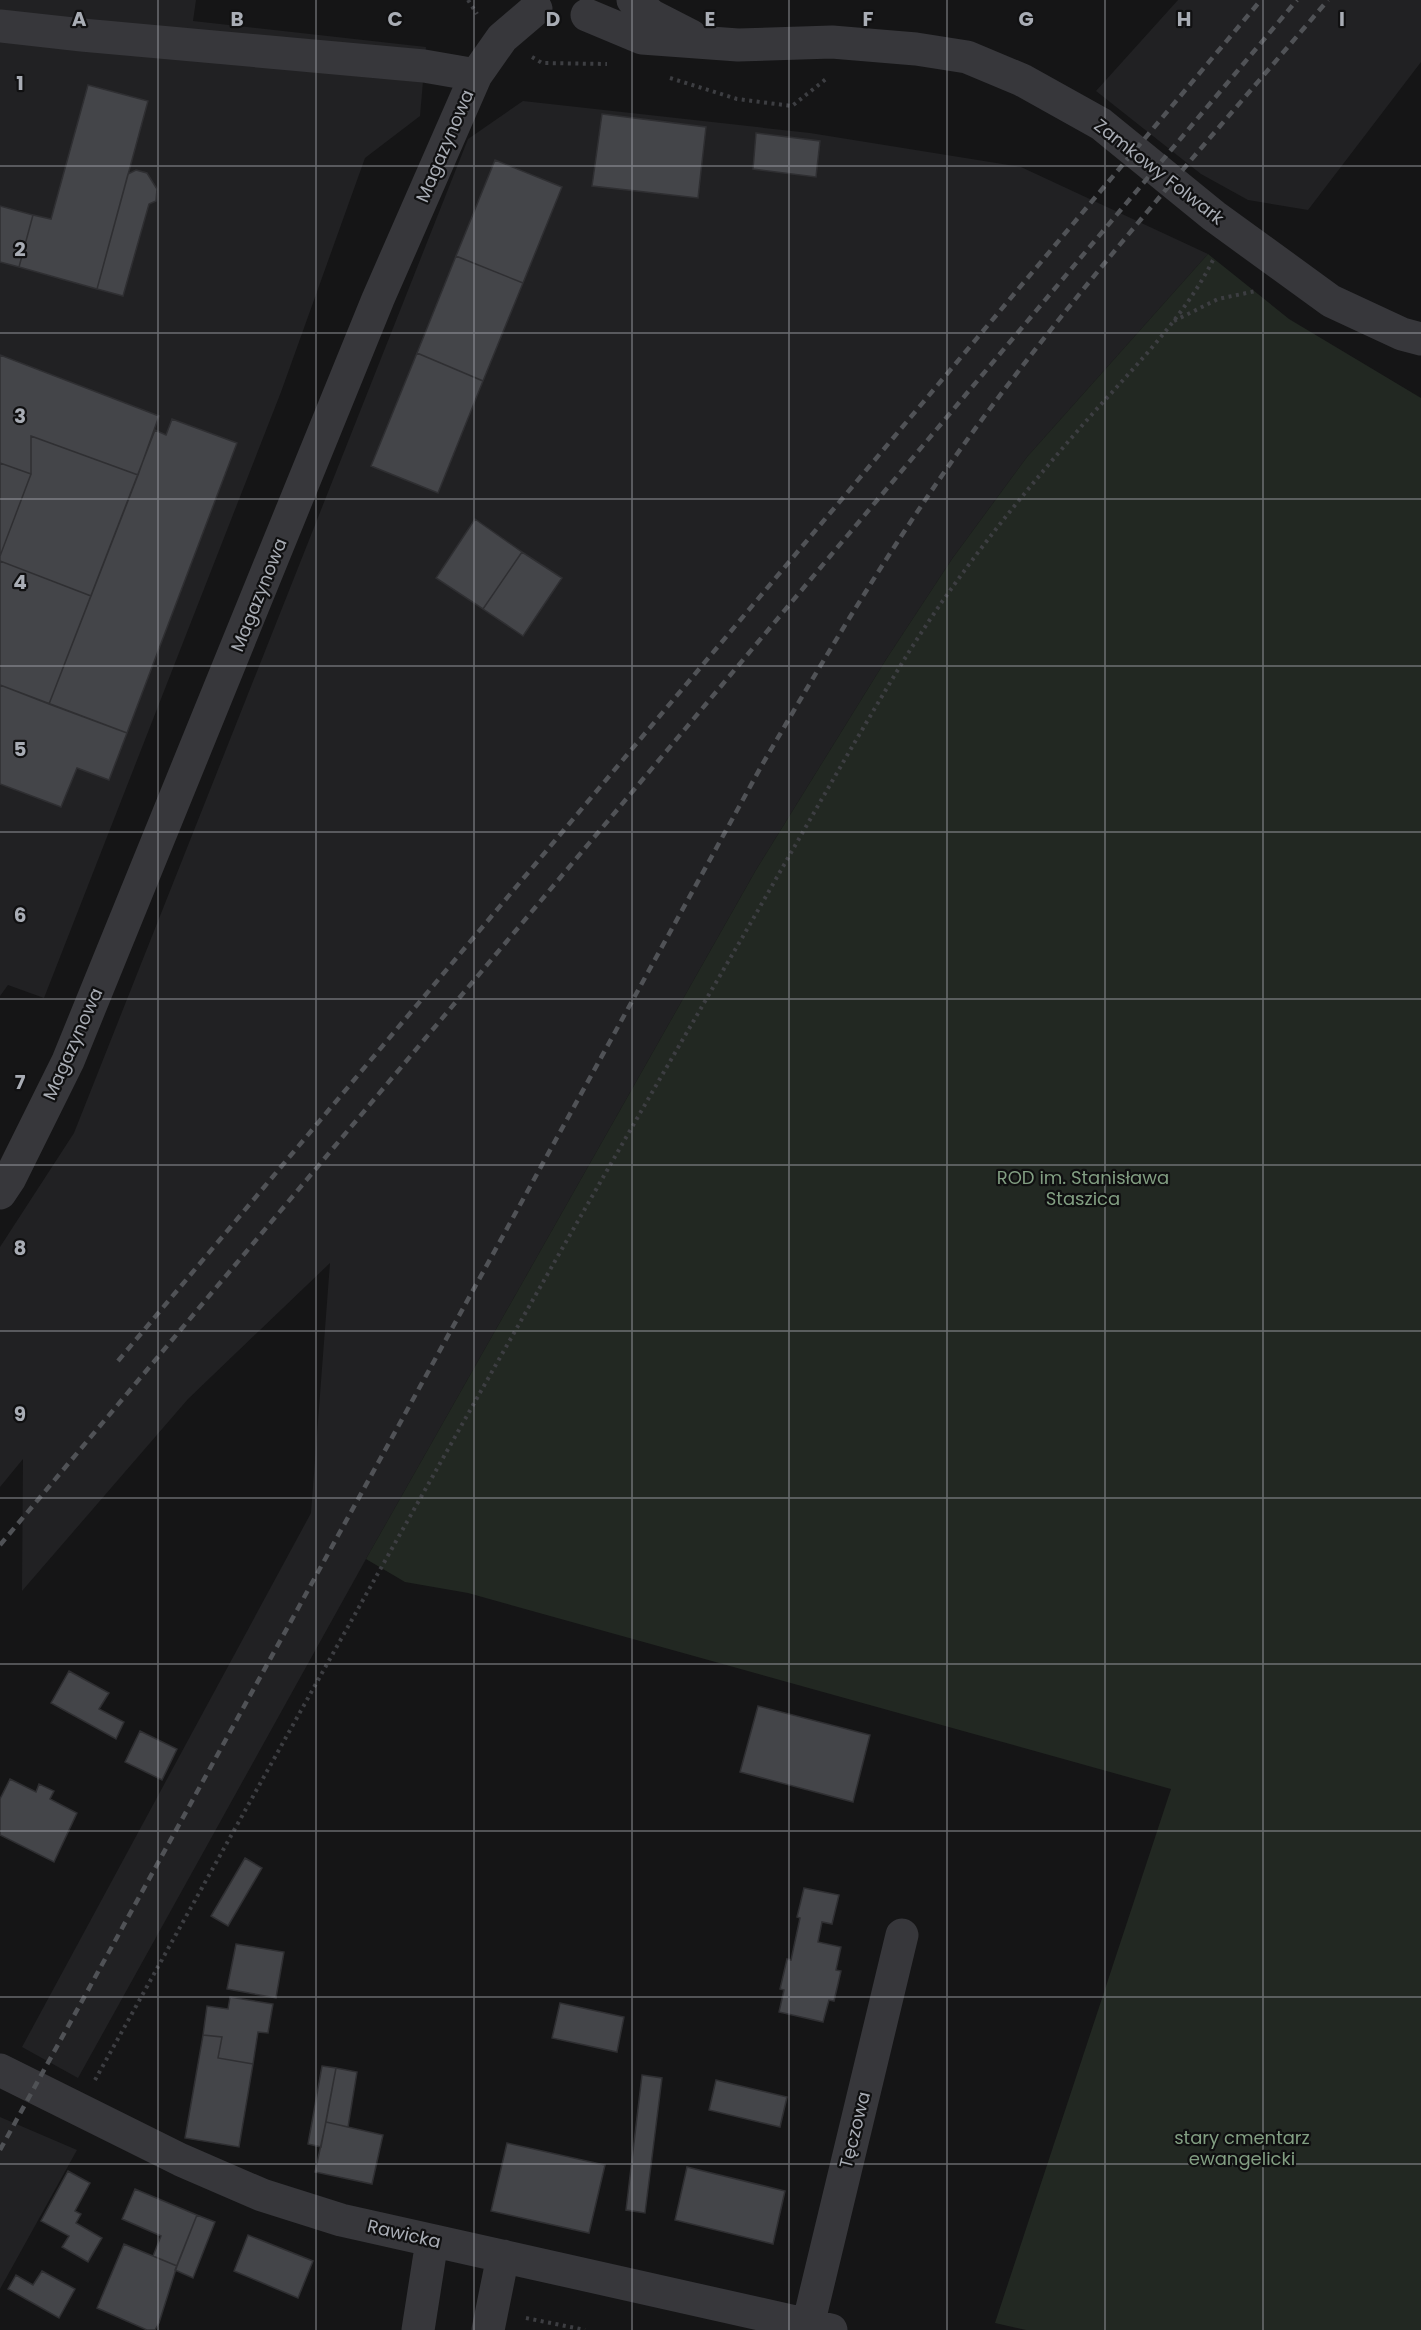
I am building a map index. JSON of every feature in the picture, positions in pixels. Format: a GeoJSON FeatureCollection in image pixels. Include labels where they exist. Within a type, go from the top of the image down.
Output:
{"type":"FeatureCollection","features":[{"type":"Feature","properties":{"kind":"street","name":"Zamkowy Folwark"},"geometry":{"type":"LineString","coordinates":[[633,0],[652,16],[700,42]]}},
{"type":"Feature","properties":{"kind":"street"},"geometry":{"type":"LineString","coordinates":[[532,4],[547,16],[560,19],[574,19],[595,7]]}},
{"type":"Feature","properties":{"kind":"street","name":"Magazynowa"},"geometry":{"type":"LineString","coordinates":[[0,1193],[10,1178],[68,1061],[378,300],[476,75],[502,39],[532,4]]}},
{"type":"Feature","properties":{"kind":"street","name":"Zamkowy Folwark"},"geometry":{"type":"LineString","coordinates":[[595,7],[642,38],[738,45],[832,42],[916,49],[967,57],[1022,80],[1101,124],[1229,226],[1331,301],[1402,334],[1421,339]]}},
{"type":"Feature","properties":{"kind":"street"},"geometry":{"type":"LineString","coordinates":[[0,26],[423,66],[476,75]]}},
{"type":"Feature","properties":{"kind":"street","name":"Tęczowa"},"geometry":{"type":"LineString","coordinates":[[819,2328],[903,1935]]}},
{"type":"Feature","properties":{"kind":"street","name":"Rawicka"},"geometry":{"type":"LineString","coordinates":[[0,2070],[181,2160],[262,2195],[341,2220],[819,2328]]}},
{"type":"Feature","properties":{"kind":"street"},"geometry":{"type":"LineString","coordinates":[[418,2330],[432,2241]]}},
{"type":"Feature","properties":{"kind":"street"},"geometry":{"type":"LineString","coordinates":[[488,2330],[502,2256]]}},
{"type":"Feature","properties":{"kind":"path"},"geometry":{"type":"LineString","coordinates":[[468,0],[474,11]]}},
{"type":"Feature","properties":{"kind":"path"},"geometry":{"type":"LineString","coordinates":[[658,75],[737,99],[792,106]]}},
{"type":"Feature","properties":{"kind":"path"},"geometry":{"type":"LineString","coordinates":[[94,2082],[374,1579],[601,1179],[902,663],[965,568],[1040,474],[1172,322],[1202,281],[1229,226]]}},
{"type":"Feature","properties":{"kind":"path"},"geometry":{"type":"LineString","coordinates":[[1172,322],[1218,299],[1304,281]]}},
{"type":"Feature","properties":{"kind":"shaded area"},"geometry":{"type":"Polygon","coordinates":[[[0,0],[196,0],[193,21],[426,47],[420,116],[365,158],[281,392],[44,998],[8,985],[0,996],[0,0]]]}},
{"type":"Feature","properties":{"kind":"shaded area"},"geometry":{"type":"Polygon","coordinates":[[[1178,0],[1421,0],[1421,62],[1308,210],[1248,200],[1201,174],[1096,91],[1178,0]]]}},
{"type":"Feature","properties":{"kind":"shaded area"},"geometry":{"type":"Polygon","coordinates":[[[523,101],[810,133],[1021,167],[1208,254],[1027,457],[952,559],[887,658],[756,870],[366,1559],[78,2078],[22,2047],[311,1513],[330,1263],[188,1399],[22,1591],[23,1459],[0,1487],[0,1247],[74,1133],[468,139],[523,101]]]}},
{"type":"Feature","properties":{"kind":"shaded area"},"geometry":{"type":"Polygon","coordinates":[[[0,2117],[77,2150],[0,2289],[0,2117]]]}},
{"type":"Feature","properties":{"kind":"green space","name":"ROD im. Stanisława Staszica"},"geometry":{"type":"Polygon","coordinates":[[[1208,254],[1289,319],[1421,398],[1421,2330],[1026,2330],[995,2323],[1171,1789],[468,1593],[405,1582],[366,1559],[756,870],[887,658],[952,559],[1027,457],[1208,254]]]}},
{"type":"Feature","properties":{"kind":"building"},"geometry":{"type":"Polygon","coordinates":[[[88,85],[148,101],[97,289],[19,267],[33,215],[51,219],[88,85]]]}},
{"type":"Feature","properties":{"kind":"building"},"geometry":{"type":"Polygon","coordinates":[[[602,114],[706,127],[698,198],[592,186],[602,114]]]}},
{"type":"Feature","properties":{"kind":"building"},"geometry":{"type":"Polygon","coordinates":[[[756,133],[820,141],[816,177],[753,169],[756,133]]]}},
{"type":"Feature","properties":{"kind":"building"},"geometry":{"type":"Polygon","coordinates":[[[495,160],[562,187],[523,283],[456,256],[495,160]]]}},
{"type":"Feature","properties":{"kind":"building"},"geometry":{"type":"Polygon","coordinates":[[[136,170],[147,173],[157,189],[156,201],[149,204],[123,296],[97,289],[128,174],[136,170]]]}},
{"type":"Feature","properties":{"kind":"building"},"geometry":{"type":"Polygon","coordinates":[[[0,206],[33,215],[19,267],[0,262],[0,206]]]}},
{"type":"Feature","properties":{"kind":"building"},"geometry":{"type":"Polygon","coordinates":[[[456,256],[523,283],[483,381],[417,353],[456,256]]]}},
{"type":"Feature","properties":{"kind":"building"},"geometry":{"type":"Polygon","coordinates":[[[417,353],[483,381],[438,493],[371,466],[417,353]]]}},
{"type":"Feature","properties":{"kind":"building"},"geometry":{"type":"Polygon","coordinates":[[[0,355],[159,416],[138,475],[31,436],[31,474],[0,463],[0,355]]]}},
{"type":"Feature","properties":{"kind":"building"},"geometry":{"type":"Polygon","coordinates":[[[172,419],[237,443],[127,733],[49,704],[155,430],[166,435],[172,419]]]}},
{"type":"Feature","properties":{"kind":"building"},"geometry":{"type":"Polygon","coordinates":[[[31,436],[138,475],[91,596],[0,561],[31,474],[31,436]]]}},
{"type":"Feature","properties":{"kind":"building"},"geometry":{"type":"Polygon","coordinates":[[[0,463],[31,474],[0,556],[0,463]]]}},
{"type":"Feature","properties":{"kind":"building"},"geometry":{"type":"Polygon","coordinates":[[[475,519],[522,552],[483,609],[436,578],[475,519]]]}},
{"type":"Feature","properties":{"kind":"building"},"geometry":{"type":"Polygon","coordinates":[[[522,552],[562,578],[523,636],[483,609],[522,552]]]}},
{"type":"Feature","properties":{"kind":"building"},"geometry":{"type":"Polygon","coordinates":[[[0,561],[91,596],[49,704],[0,685],[0,561]]]}},
{"type":"Feature","properties":{"kind":"building"},"geometry":{"type":"Polygon","coordinates":[[[0,685],[127,733],[109,780],[77,768],[61,807],[0,784],[0,685]]]}},
{"type":"Feature","properties":{"kind":"building"},"geometry":{"type":"Polygon","coordinates":[[[69,1671],[109,1693],[99,1709],[124,1722],[116,1739],[51,1703],[69,1671]]]}},
{"type":"Feature","properties":{"kind":"building"},"geometry":{"type":"Polygon","coordinates":[[[758,1706],[870,1735],[853,1802],[740,1772],[758,1706]]]}},
{"type":"Feature","properties":{"kind":"building"},"geometry":{"type":"Polygon","coordinates":[[[140,1731],[177,1749],[162,1780],[125,1762],[140,1731]]]}},
{"type":"Feature","properties":{"kind":"building"},"geometry":{"type":"Polygon","coordinates":[[[10,1779],[36,1792],[39,1784],[54,1791],[50,1799],[77,1813],[54,1862],[0,1835],[0,1799],[10,1779]]]}},
{"type":"Feature","properties":{"kind":"building"},"geometry":{"type":"Polygon","coordinates":[[[245,1858],[262,1868],[228,1926],[211,1916],[245,1858]]]}},
{"type":"Feature","properties":{"kind":"building"},"geometry":{"type":"Polygon","coordinates":[[[804,1888],[839,1895],[832,1924],[822,1922],[818,1942],[841,1947],[836,1970],[841,1971],[834,2001],[829,2000],[823,2022],[779,2012],[784,1990],[780,1989],[787,1959],[791,1960],[804,1888]]]}},
{"type":"Feature","properties":{"kind":"building"},"geometry":{"type":"Polygon","coordinates":[[[236,1944],[284,1952],[276,1998],[227,1989],[236,1944]]]}},
{"type":"Feature","properties":{"kind":"building"},"geometry":{"type":"Polygon","coordinates":[[[230,1997],[273,2004],[268,2033],[258,2032],[253,2064],[218,2058],[222,2037],[203,2035],[207,2006],[228,2009],[230,1997]]]}},
{"type":"Feature","properties":{"kind":"building"},"geometry":{"type":"Polygon","coordinates":[[[560,2003],[624,2017],[617,2052],[552,2038],[560,2003]]]}},
{"type":"Feature","properties":{"kind":"building"},"geometry":{"type":"Polygon","coordinates":[[[203,2035],[222,2037],[218,2058],[253,2064],[239,2147],[185,2138],[203,2035]]]}},
{"type":"Feature","properties":{"kind":"building"},"geometry":{"type":"Polygon","coordinates":[[[322,2066],[336,2068],[321,2147],[308,2144],[322,2066]]]}},
{"type":"Feature","properties":{"kind":"building"},"geometry":{"type":"Polygon","coordinates":[[[336,2068],[357,2072],[348,2127],[326,2122],[336,2068]]]}},
{"type":"Feature","properties":{"kind":"building"},"geometry":{"type":"Polygon","coordinates":[[[642,2075],[662,2078],[645,2213],[626,2210],[642,2075]]]}},
{"type":"Feature","properties":{"kind":"building"},"geometry":{"type":"Polygon","coordinates":[[[716,2080],[787,2097],[780,2127],[709,2110],[716,2080]]]}},
{"type":"Feature","properties":{"kind":"building"},"geometry":{"type":"Polygon","coordinates":[[[326,2122],[383,2135],[372,2184],[315,2172],[326,2122]]]}},
{"type":"Feature","properties":{"kind":"building"},"geometry":{"type":"Polygon","coordinates":[[[507,2143],[605,2165],[589,2233],[491,2211],[507,2143]]]}},
{"type":"Feature","properties":{"kind":"building"},"geometry":{"type":"Polygon","coordinates":[[[687,2167],[785,2191],[773,2244],[675,2220],[687,2167]]]}},
{"type":"Feature","properties":{"kind":"building"},"geometry":{"type":"Polygon","coordinates":[[[68,2171],[90,2183],[75,2211],[81,2214],[76,2223],[102,2238],[88,2262],[62,2247],[69,2236],[41,2221],[68,2171]]]}},
{"type":"Feature","properties":{"kind":"building"},"geometry":{"type":"Polygon","coordinates":[[[135,2189],[197,2215],[177,2266],[153,2256],[161,2236],[122,2219],[135,2189]]]}},
{"type":"Feature","properties":{"kind":"building"},"geometry":{"type":"Polygon","coordinates":[[[197,2215],[215,2222],[193,2278],[175,2270],[197,2215]]]}},
{"type":"Feature","properties":{"kind":"building"},"geometry":{"type":"Polygon","coordinates":[[[248,2235],[313,2261],[298,2298],[234,2271],[248,2235]]]}},
{"type":"Feature","properties":{"kind":"building"},"geometry":{"type":"Polygon","coordinates":[[[124,2244],[177,2266],[155,2330],[147,2330],[97,2308],[124,2244]]]}},
{"type":"Feature","properties":{"kind":"building"},"geometry":{"type":"Polygon","coordinates":[[[42,2271],[75,2289],[59,2318],[8,2289],[16,2275],[33,2285],[42,2271]]]}},
{"type":"Feature","properties":{"kind":"railway"},"geometry":{"type":"LineString","coordinates":[[118,1361],[1261,0]]}},
{"type":"Feature","properties":{"kind":"railway"},"geometry":{"type":"LineString","coordinates":[[0,1545],[1297,0]]}},
{"type":"Feature","properties":{"kind":"railway"},"geometry":{"type":"LineString","coordinates":[[0,2150],[762,765],[843,629],[928,496],[1029,357],[1155,202],[1328,0]]}},
{"type":"Feature","properties":{"kind":"park label","name":"stary cmentarz ewangelicki"},"geometry":{"type":"Point","coordinates":[1242,2148]}}]}
